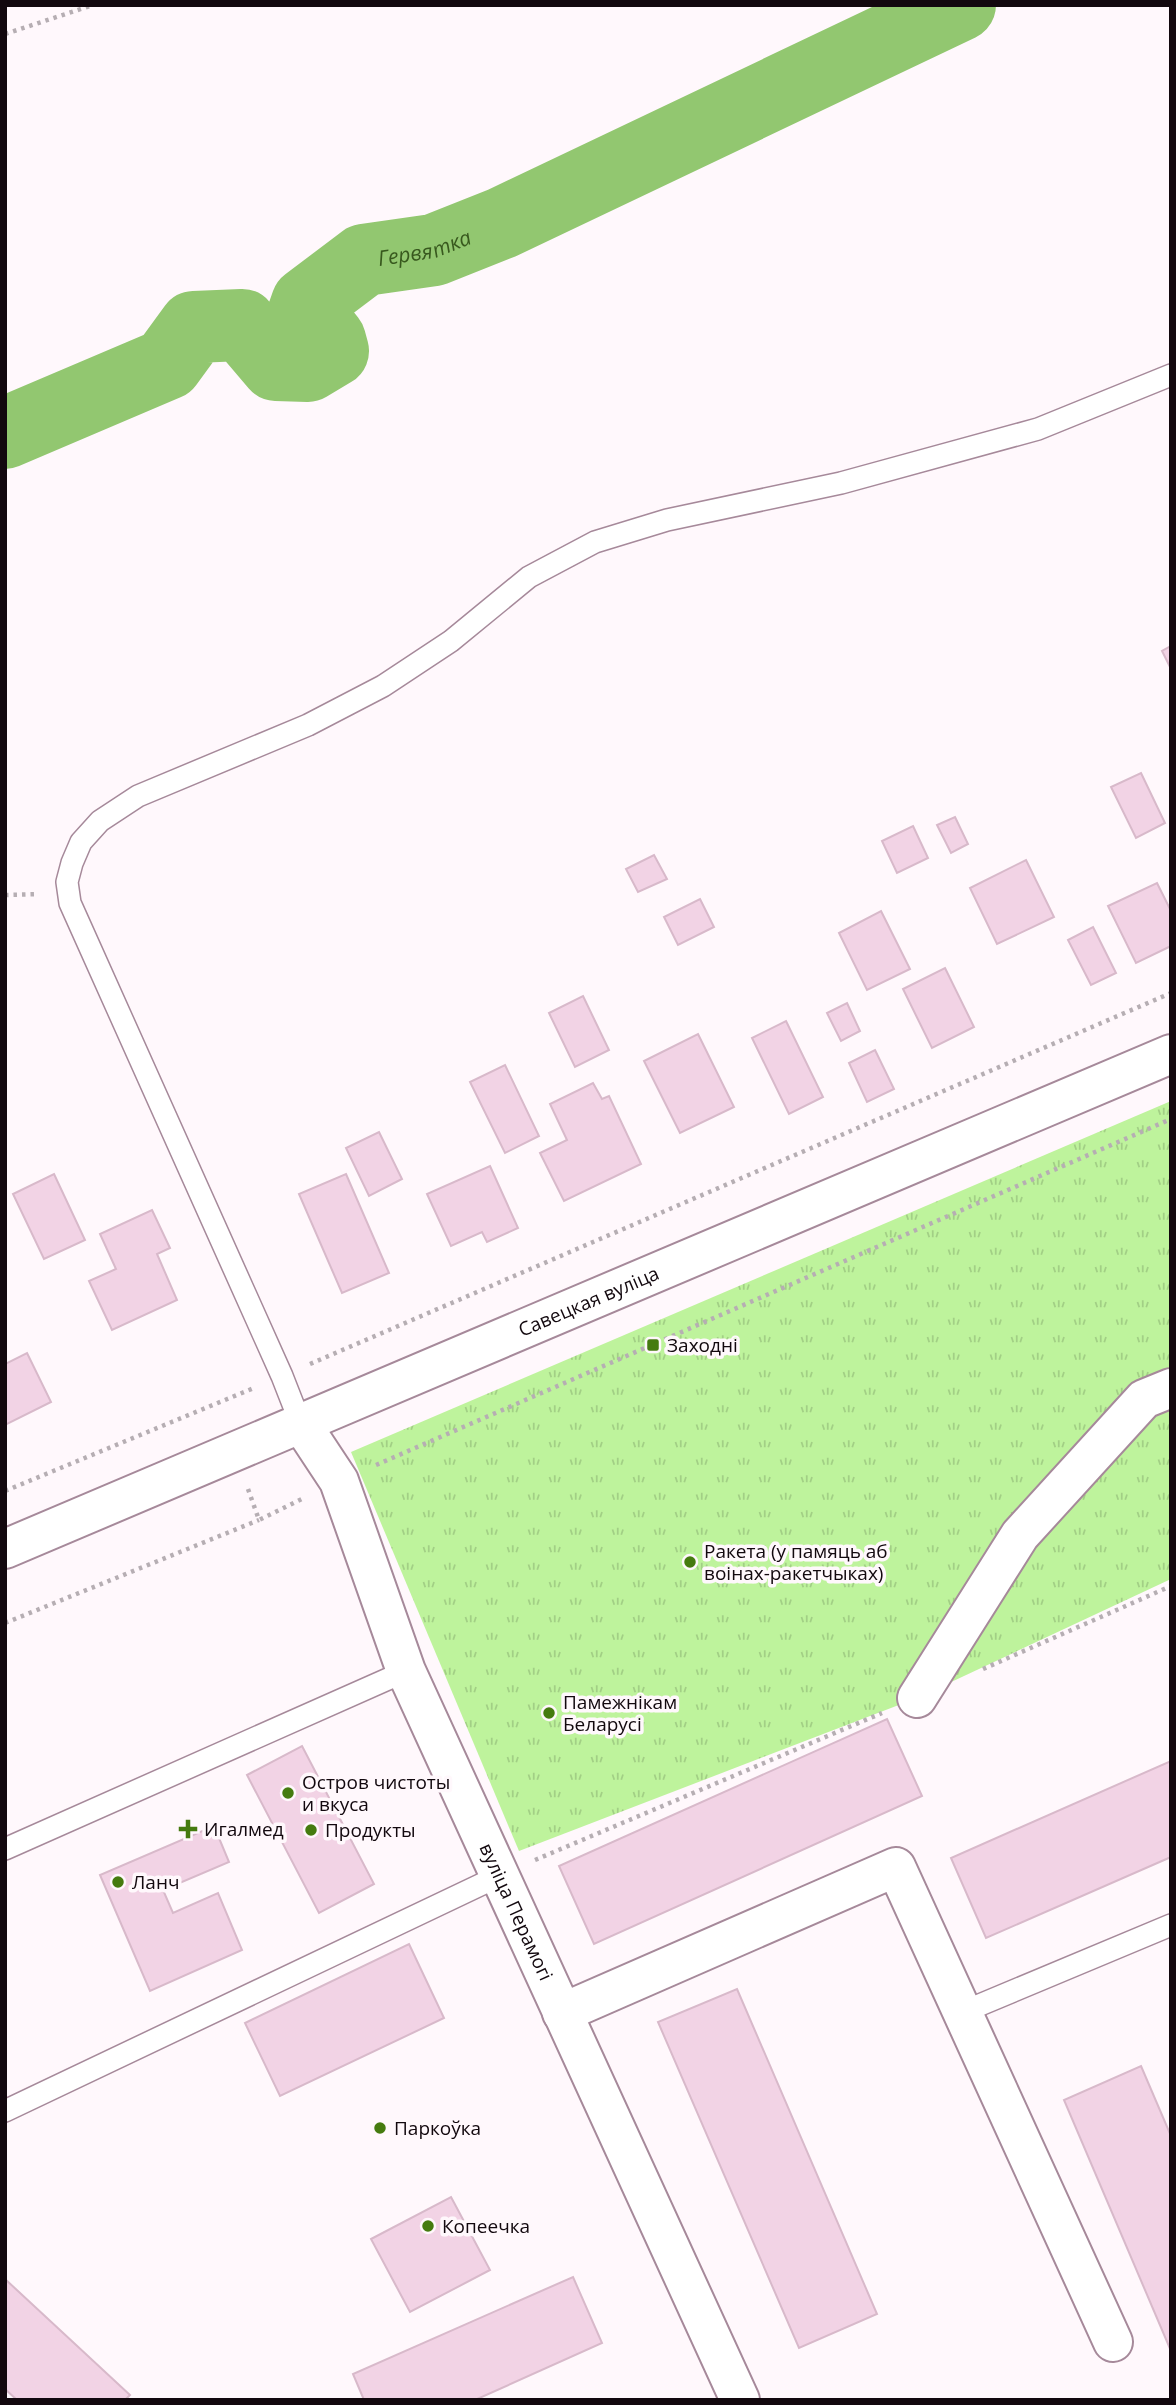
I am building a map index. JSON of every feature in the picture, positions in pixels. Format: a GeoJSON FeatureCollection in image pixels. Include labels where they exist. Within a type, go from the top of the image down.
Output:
{"type":"FeatureCollection","features":[{"type":"Feature","properties":{"kind":"street","name":"Савецкая вуліца"},"geometry":{"type":"LineString","coordinates":[[5,1549],[1171,1054]]}},
{"type":"Feature","properties":{"kind":"street"},"geometry":{"type":"LineString","coordinates":[[916,1698],[1020,1535],[1144,1399],[1171,1388]]}},
{"type":"Feature","properties":{"kind":"street","name":"вуліца Перамогі"},"geometry":{"type":"LineString","coordinates":[[300,1422],[339,1481],[406,1671],[740,2400]]}},
{"type":"Feature","properties":{"kind":"street"},"geometry":{"type":"LineString","coordinates":[[562,2013],[896,1867],[1113,2342]]}},
{"type":"Feature","properties":{"kind":"lane"},"geometry":{"type":"LineString","coordinates":[[300,1422],[282,1376],[70,903],[68,882],[81,842],[100,821],[138,796],[308,725],[383,686],[451,641],[529,577],[595,542],[667,520],[841,483],[1038,429],[1171,375]]}},
{"type":"Feature","properties":{"kind":"lane"},"geometry":{"type":"LineString","coordinates":[[5,1849],[406,1671]]}},
{"type":"Feature","properties":{"kind":"lane"},"geometry":{"type":"LineString","coordinates":[[5,2111],[499,1876]]}},
{"type":"Feature","properties":{"kind":"lane"},"geometry":{"type":"LineString","coordinates":[[963,2012],[1171,1925]]}},
{"type":"Feature","properties":{"kind":"path"},"geometry":{"type":"LineString","coordinates":[[5,34],[93,5]]}},
{"type":"Feature","properties":{"kind":"path"},"geometry":{"type":"LineString","coordinates":[[5,1491],[282,1376],[1171,993]]}},
{"type":"Feature","properties":{"kind":"path"},"geometry":{"type":"LineString","coordinates":[[339,1481],[1171,1119]]}},
{"type":"Feature","properties":{"kind":"path"},"geometry":{"type":"LineString","coordinates":[[5,1623],[259,1520]]}},
{"type":"Feature","properties":{"kind":"path"},"geometry":{"type":"LineString","coordinates":[[980,1670],[1171,1586]]}},
{"type":"Feature","properties":{"kind":"path"},"geometry":{"type":"LineString","coordinates":[[499,1876],[916,1698]]}},
{"type":"Feature","properties":{"kind":"green space"},"geometry":{"type":"Polygon","coordinates":[[[1171,1101],[1171,1579],[917,1698],[519,1851],[351,1452],[1171,1101]]]}},
{"type":"Feature","properties":{"kind":"building"},"geometry":{"type":"Polygon","coordinates":[[[1171,646],[1171,669],[1162,651],[1171,646]]]}},
{"type":"Feature","properties":{"kind":"building"},"geometry":{"type":"Polygon","coordinates":[[[1141,773],[1165,823],[1136,838],[1111,787],[1141,773]]]}},
{"type":"Feature","properties":{"kind":"building"},"geometry":{"type":"Polygon","coordinates":[[[955,817],[968,844],[951,853],[937,825],[955,817]]]}},
{"type":"Feature","properties":{"kind":"building"},"geometry":{"type":"Polygon","coordinates":[[[913,826],[928,858],[897,873],[882,841],[913,826]]]}},
{"type":"Feature","properties":{"kind":"building"},"geometry":{"type":"Polygon","coordinates":[[[654,855],[667,879],[638,892],[626,869],[654,855]]]}},
{"type":"Feature","properties":{"kind":"building"},"geometry":{"type":"Polygon","coordinates":[[[1026,860],[1054,917],[997,944],[970,888],[1026,860]]]}},
{"type":"Feature","properties":{"kind":"building"},"geometry":{"type":"Polygon","coordinates":[[[1157,883],[1171,911],[1171,946],[1136,963],[1108,906],[1157,883]]]}},
{"type":"Feature","properties":{"kind":"building"},"geometry":{"type":"Polygon","coordinates":[[[700,899],[714,927],[678,945],[664,917],[700,899]]]}},
{"type":"Feature","properties":{"kind":"building"},"geometry":{"type":"Polygon","coordinates":[[[881,911],[910,969],[867,990],[839,933],[881,911]]]}},
{"type":"Feature","properties":{"kind":"building"},"geometry":{"type":"Polygon","coordinates":[[[1093,927],[1116,973],[1091,985],[1068,940],[1093,927]]]}},
{"type":"Feature","properties":{"kind":"building"},"geometry":{"type":"Polygon","coordinates":[[[945,968],[974,1027],[932,1048],[903,989],[945,968]]]}},
{"type":"Feature","properties":{"kind":"building"},"geometry":{"type":"Polygon","coordinates":[[[583,996],[609,1050],[575,1067],[549,1013],[583,996]]]}},
{"type":"Feature","properties":{"kind":"building"},"geometry":{"type":"Polygon","coordinates":[[[847,1003],[860,1031],[841,1041],[827,1013],[847,1003]]]}},
{"type":"Feature","properties":{"kind":"building"},"geometry":{"type":"Polygon","coordinates":[[[786,1021],[823,1097],[789,1114],[752,1038],[786,1021]]]}},
{"type":"Feature","properties":{"kind":"building"},"geometry":{"type":"Polygon","coordinates":[[[698,1034],[734,1107],[680,1133],[644,1061],[698,1034]]]}},
{"type":"Feature","properties":{"kind":"building"},"geometry":{"type":"Polygon","coordinates":[[[875,1050],[894,1089],[867,1102],[849,1063],[875,1050]]]}},
{"type":"Feature","properties":{"kind":"building"},"geometry":{"type":"Polygon","coordinates":[[[505,1065],[539,1136],[505,1153],[470,1082],[505,1065]]]}},
{"type":"Feature","properties":{"kind":"building"},"geometry":{"type":"Polygon","coordinates":[[[593,1083],[602,1099],[609,1096],[641,1164],[564,1201],[540,1153],[567,1140],[550,1104],[593,1083]]]}},
{"type":"Feature","properties":{"kind":"building"},"geometry":{"type":"Polygon","coordinates":[[[379,1132],[402,1179],[369,1196],[346,1148],[379,1132]]]}},
{"type":"Feature","properties":{"kind":"building"},"geometry":{"type":"Polygon","coordinates":[[[490,1166],[518,1228],[487,1242],[482,1232],[451,1246],[427,1194],[490,1166]]]}},
{"type":"Feature","properties":{"kind":"building"},"geometry":{"type":"Polygon","coordinates":[[[54,1174],[85,1240],[44,1259],[13,1194],[54,1174]]]}},
{"type":"Feature","properties":{"kind":"building"},"geometry":{"type":"Polygon","coordinates":[[[346,1174],[389,1273],[342,1293],[299,1194],[346,1174]]]}},
{"type":"Feature","properties":{"kind":"building"},"geometry":{"type":"Polygon","coordinates":[[[152,1210],[170,1248],[157,1254],[177,1300],[112,1330],[89,1281],[116,1269],[100,1234],[152,1210]]]}},
{"type":"Feature","properties":{"kind":"building"},"geometry":{"type":"Polygon","coordinates":[[[27,1353],[51,1402],[5,1425],[5,1364],[27,1353]]]}},
{"type":"Feature","properties":{"kind":"building"},"geometry":{"type":"Polygon","coordinates":[[[887,1719],[922,1796],[594,1944],[559,1866],[887,1719]]]}},
{"type":"Feature","properties":{"kind":"building","name":"Продукты"},"geometry":{"type":"Polygon","coordinates":[[[302,1746],[374,1884],[319,1913],[247,1775],[302,1746]]]}},
{"type":"Feature","properties":{"kind":"building"},"geometry":{"type":"Polygon","coordinates":[[[1171,1761],[1171,1857],[986,1938],[951,1858],[1171,1761]]]}},
{"type":"Feature","properties":{"kind":"building"},"geometry":{"type":"Polygon","coordinates":[[[214,1826],[229,1862],[163,1890],[173,1913],[218,1893],[242,1950],[150,1991],[100,1875],[214,1826]]]}},
{"type":"Feature","properties":{"kind":"building"},"geometry":{"type":"Polygon","coordinates":[[[409,1944],[444,2018],[280,2096],[245,2023],[409,1944]]]}},
{"type":"Feature","properties":{"kind":"building"},"geometry":{"type":"Polygon","coordinates":[[[737,1989],[877,2314],[799,2348],[658,2022],[737,1989]]]}},
{"type":"Feature","properties":{"kind":"building"},"geometry":{"type":"Polygon","coordinates":[[[1141,2066],[1171,2136],[1171,2351],[1064,2100],[1141,2066]]]}},
{"type":"Feature","properties":{"kind":"building"},"geometry":{"type":"Polygon","coordinates":[[[451,2197],[490,2270],[410,2312],[371,2239],[451,2197]]]}},
{"type":"Feature","properties":{"kind":"building"},"geometry":{"type":"Polygon","coordinates":[[[573,2277],[602,2343],[475,2400],[364,2400],[353,2374],[573,2277]]]}},
{"type":"Feature","properties":{"kind":"building"},"geometry":{"type":"Polygon","coordinates":[[[5,2279],[130,2395],[125,2400],[17,2400],[5,2389],[5,2279]]]}},
{"type":"Feature","properties":{"kind":"waterway","name":"Гервятка"},"geometry":{"type":"LineString","coordinates":[[5,433],[167,364],[194,327],[242,325],[276,365],[308,366],[333,351],[326,335],[306,336],[300,323],[307,303],[364,260],[434,250],[502,223],[960,5]]}},
{"type":"Feature","properties":{"kind":"place","name":"Заходні"},"geometry":{"type":"Point","coordinates":[653,1345]}},
{"type":"Feature","properties":{"kind":"place","name":"Ракета (у памяць аб воінах-ракетчыках)"},"geometry":{"type":"Point","coordinates":[690,1562]}},
{"type":"Feature","properties":{"kind":"place","name":"Памежнікам Беларусі"},"geometry":{"type":"Point","coordinates":[549,1713]}},
{"type":"Feature","properties":{"kind":"place","name":"Остров чистоты и вкуса"},"geometry":{"type":"Point","coordinates":[288,1793]}},
{"type":"Feature","properties":{"kind":"place","name":"Игалмед"},"geometry":{"type":"Point","coordinates":[188,1829]}},
{"type":"Feature","properties":{"kind":"place","name":"Продукты"},"geometry":{"type":"Point","coordinates":[311,1830]}},
{"type":"Feature","properties":{"kind":"place","name":"Ланч"},"geometry":{"type":"Point","coordinates":[118,1882]}},
{"type":"Feature","properties":{"kind":"place","name":"Паркоўка"},"geometry":{"type":"Point","coordinates":[380,2128]}},
{"type":"Feature","properties":{"kind":"place","name":"Копеечка"},"geometry":{"type":"Point","coordinates":[428,2226]}}]}
